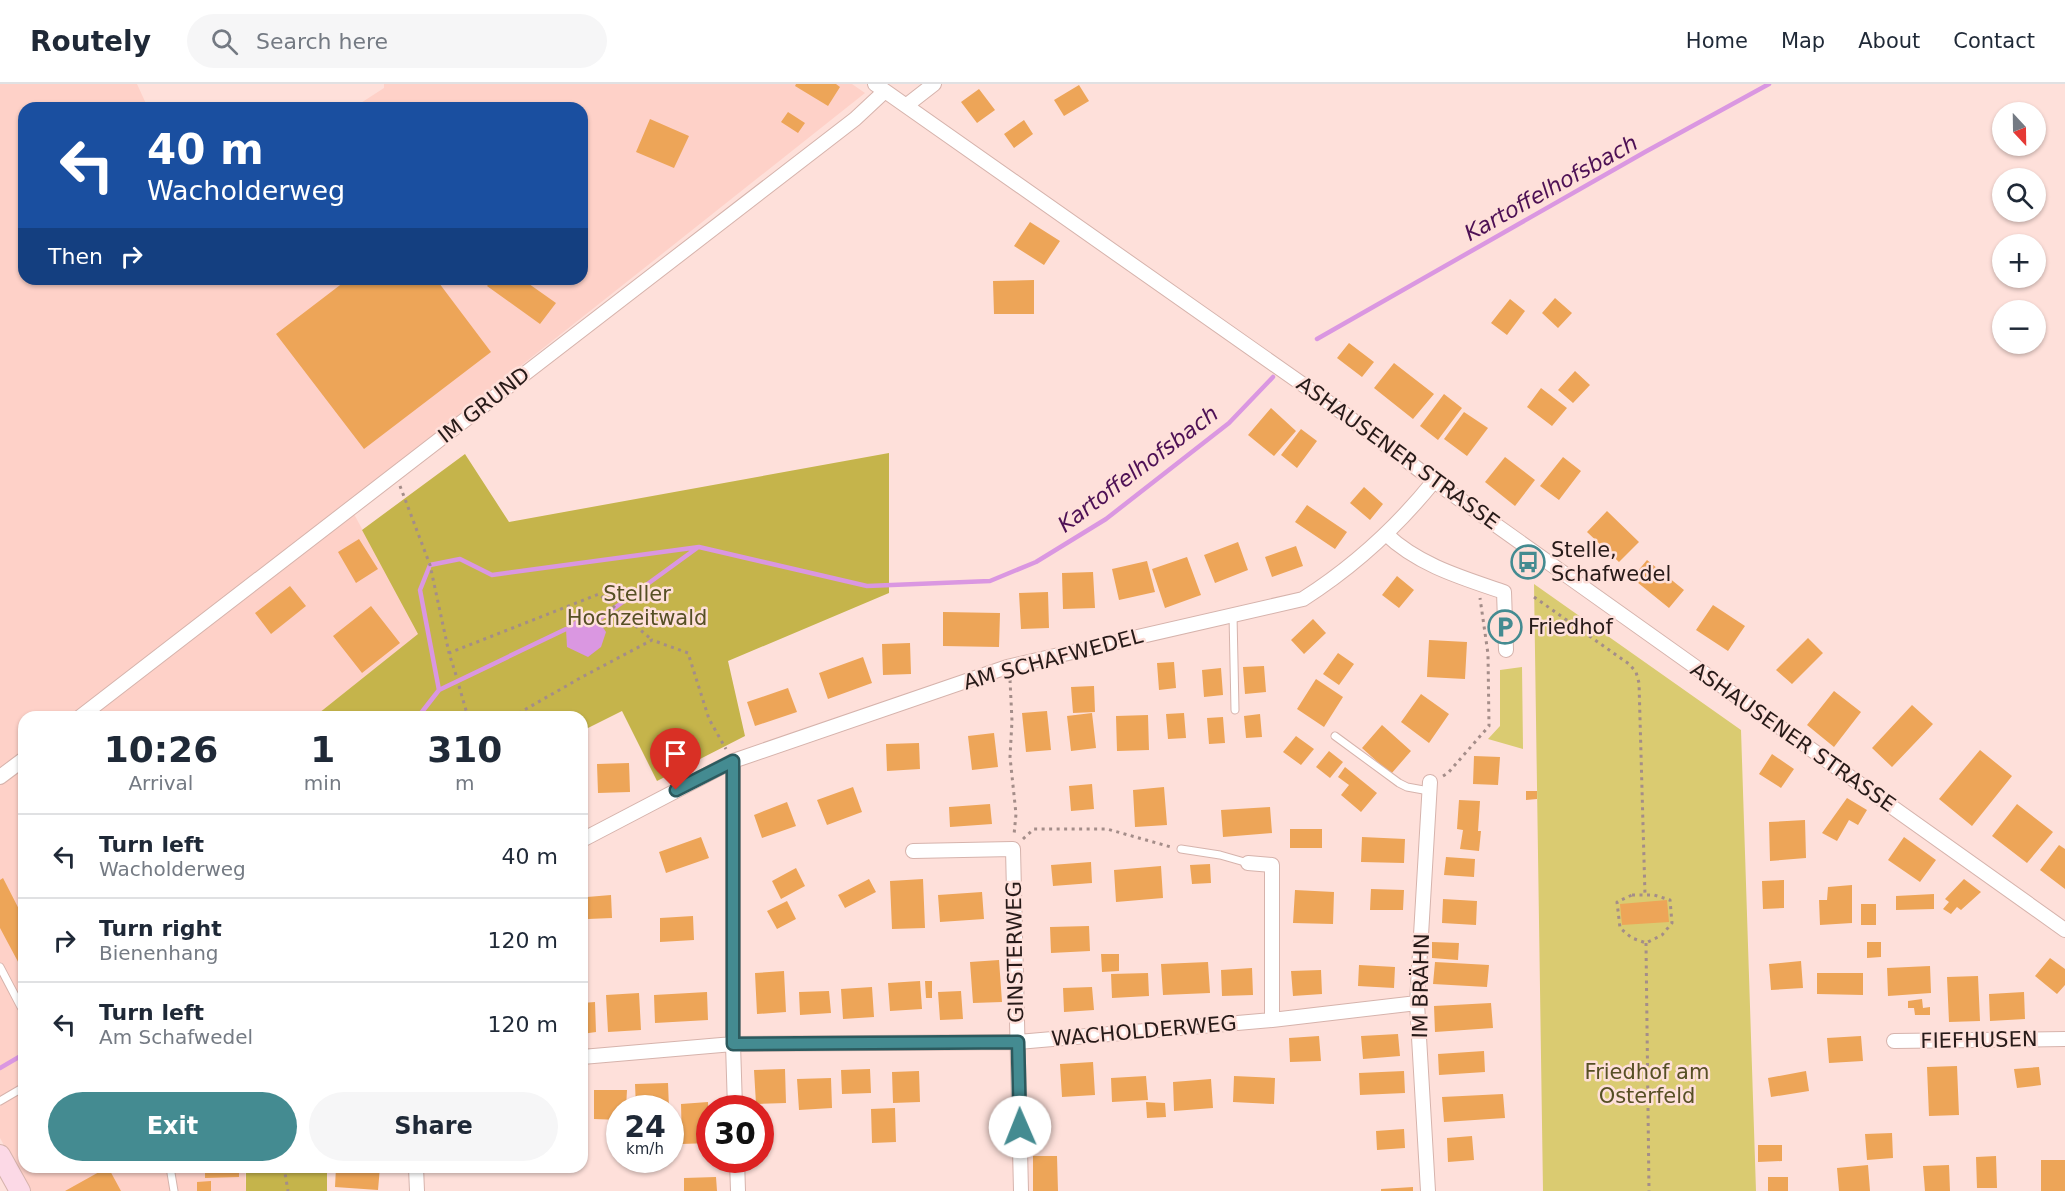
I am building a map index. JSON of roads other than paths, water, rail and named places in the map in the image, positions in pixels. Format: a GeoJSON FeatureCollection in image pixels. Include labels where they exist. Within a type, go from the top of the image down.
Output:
{"type":"FeatureCollection","features":[{"type":"Feature","properties":{"kind":"street"},"geometry":{"type":"LineString","coordinates":[[907,105],[934,84]]}},
{"type":"Feature","properties":{"kind":"street","name":"ASHAUSENER STRASSE"},"geometry":{"type":"LineString","coordinates":[[880,87],[1339,410],[1434,481],[2065,930]]}},
{"type":"Feature","properties":{"kind":"street","name":"IM GRUND"},"geometry":{"type":"LineString","coordinates":[[88,711],[855,118],[880,87]]}},
{"type":"Feature","properties":{"kind":"street","name":"AM SCHAFWEDEL"},"geometry":{"type":"LineString","coordinates":[[588,837],[733,761],[1007,666],[1303,599],[1335,579],[1386,534],[1414,506],[1434,481]]}},
{"type":"Feature","properties":{"kind":"street"},"geometry":{"type":"LineString","coordinates":[[1386,534],[1395,543],[1422,561],[1504,592],[1506,650]]}},
{"type":"Feature","properties":{"kind":"street"},"geometry":{"type":"LineString","coordinates":[[733,761],[735,1095]]}},
{"type":"Feature","properties":{"kind":"street"},"geometry":{"type":"LineString","coordinates":[[0,777],[18,764]]}},
{"type":"Feature","properties":{"kind":"street","name":"IM BRÄHN"},"geometry":{"type":"LineString","coordinates":[[1428,1191],[1417,1003],[1430,786]]}},
{"type":"Feature","properties":{"kind":"street","name":"GINSTERWEG"},"geometry":{"type":"LineString","coordinates":[[913,851],[1013,849],[1021,1191]]}},
{"type":"Feature","properties":{"kind":"street"},"geometry":{"type":"LineString","coordinates":[[1248,863],[1272,865],[1272,1020]]}},
{"type":"Feature","properties":{"kind":"street","name":"WACHOLDERWEG"},"geometry":{"type":"LineString","coordinates":[[588,1056],[733,1044],[1018,1042],[1272,1020],[1417,1003]]}},
{"type":"Feature","properties":{"kind":"street","name":"FIEFHUSEN"},"geometry":{"type":"LineString","coordinates":[[1894,1041],[2065,1039]]}},
{"type":"Feature","properties":{"kind":"street"},"geometry":{"type":"LineString","coordinates":[[0,1155],[20,1191]]}},
{"type":"Feature","properties":{"kind":"street"},"geometry":{"type":"LineString","coordinates":[[416,1173],[417,1191]]}},
{"type":"Feature","properties":{"kind":"street"},"geometry":{"type":"LineString","coordinates":[[737,1173],[738,1191]]}},
{"type":"Feature","properties":{"kind":"lane"},"geometry":{"type":"LineString","coordinates":[[1233,615],[1235,710]]}},
{"type":"Feature","properties":{"kind":"lane"},"geometry":{"type":"LineString","coordinates":[[1335,736],[1399,783],[1407,787],[1430,786]]}},
{"type":"Feature","properties":{"kind":"lane"},"geometry":{"type":"LineString","coordinates":[[1180,849],[1220,855],[1248,863]]}},
{"type":"Feature","properties":{"kind":"lane"},"geometry":{"type":"LineString","coordinates":[[0,967],[18,1001]]}},
{"type":"Feature","properties":{"kind":"lane"},"geometry":{"type":"LineString","coordinates":[[0,1101],[18,1090]]}},
{"type":"Feature","properties":{"kind":"lane"},"geometry":{"type":"LineString","coordinates":[[171,1173],[174,1191]]}},
{"type":"Feature","properties":{"kind":"waterway","name":"Kartoffelhofsbach"},"geometry":{"type":"LineString","coordinates":[[1317,339],[1769,84]]}},
{"type":"Feature","properties":{"kind":"waterway","name":"Kartoffelhofsbach"},"geometry":{"type":"LineString","coordinates":[[423,711],[439,690],[420,590],[430,565],[460,559],[492,575],[699,547],[867,586],[990,581],[1036,562],[1106,519],[1229,423],[1273,377]]}},
{"type":"Feature","properties":{"kind":"waterway"},"geometry":{"type":"LineString","coordinates":[[598,620],[697,548]]}},
{"type":"Feature","properties":{"kind":"waterway"},"geometry":{"type":"LineString","coordinates":[[439,690],[566,629]]}},
{"type":"Feature","properties":{"kind":"waterway","name":"Kartoffelhofsbach"},"geometry":{"type":"LineString","coordinates":[[0,1068],[18,1058]]}},
{"type":"Feature","properties":{"kind":"place","name":"Stelle, Schafwedel"},"geometry":{"type":"Point","coordinates":[1528,562]}},
{"type":"Feature","properties":{"kind":"place","name":"Friedhof"},"geometry":{"type":"Point","coordinates":[1505,627]}},
{"type":"Feature","properties":{"kind":"park label","name":"Steller Hochzeitwald"},"geometry":{"type":"Point","coordinates":[637,606]}},
{"type":"Feature","properties":{"kind":"park label","name":"Friedhof am Osterfeld"},"geometry":{"type":"Point","coordinates":[1647,1084]}}]}
